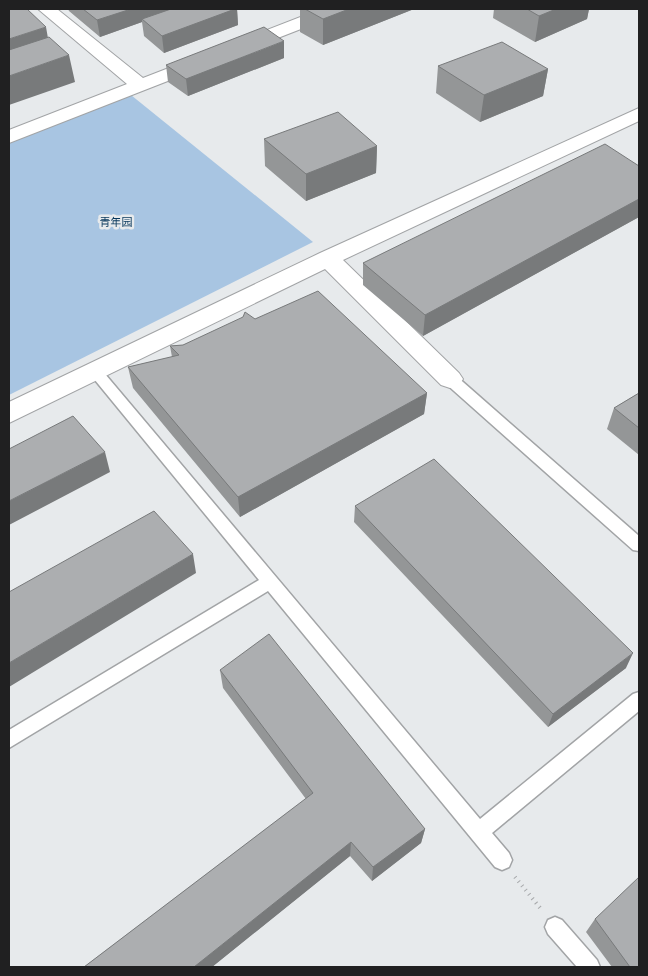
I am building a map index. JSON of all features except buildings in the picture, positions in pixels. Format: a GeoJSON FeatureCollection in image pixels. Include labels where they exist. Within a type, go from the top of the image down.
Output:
{"type":"FeatureCollection","features":[{"type":"Feature","properties":{"kind":"street"},"geometry":{"type":"LineString","coordinates":[[47,9],[140,85]]}},
{"type":"Feature","properties":{"kind":"street"},"geometry":{"type":"LineString","coordinates":[[9,137],[336,9]]}},
{"type":"Feature","properties":{"kind":"street"},"geometry":{"type":"LineString","coordinates":[[9,413],[328,258],[639,114]]}},
{"type":"Feature","properties":{"kind":"street"},"geometry":{"type":"LineString","coordinates":[[328,258],[450,379]]}},
{"type":"Feature","properties":{"kind":"lane"},"geometry":{"type":"LineString","coordinates":[[95,372],[502,860]]}},
{"type":"Feature","properties":{"kind":"lane"},"geometry":{"type":"LineString","coordinates":[[450,379],[639,545]]}},
{"type":"Feature","properties":{"kind":"lane"},"geometry":{"type":"LineString","coordinates":[[9,740],[270,582]]}},
{"type":"Feature","properties":{"kind":"lane"},"geometry":{"type":"LineString","coordinates":[[479,832],[639,700]]}},
{"type":"Feature","properties":{"kind":"lane"},"geometry":{"type":"LineString","coordinates":[[556,927],[590,967]]}},
{"type":"Feature","properties":{"kind":"path"},"geometry":{"type":"LineString","coordinates":[[502,860],[556,927]]}},
{"type":"Feature","properties":{"kind":"green space","name":"青年园"},"geometry":{"type":"Polygon","coordinates":[[[126,91],[313,242],[9,395],[9,137],[126,91]]]}}]}
